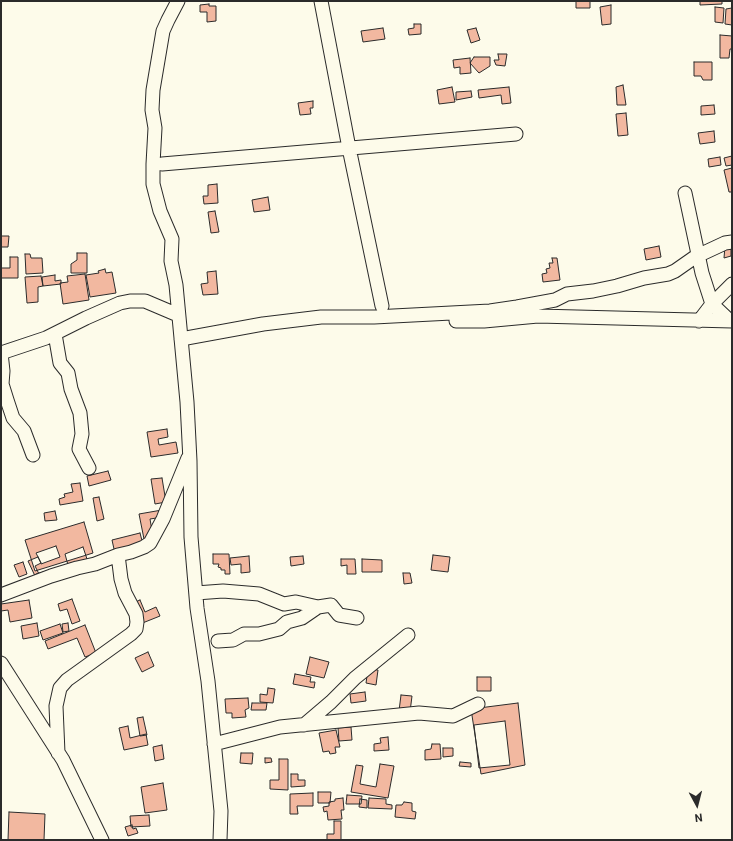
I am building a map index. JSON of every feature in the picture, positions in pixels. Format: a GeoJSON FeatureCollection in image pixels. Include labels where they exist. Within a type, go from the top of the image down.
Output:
{"type":"FeatureCollection","features":[{"type":"Feature","properties":{"kind":"street"},"geometry":{"type":"LineString","coordinates":[[178,1],[163,31],[155,74],[152,103],[155,128],[153,164],[154,184],[160,211],[172,239],[171,256],[176,285],[190,453],[191,537],[196,593],[208,681],[221,811],[220,840]]}},
{"type":"Feature","properties":{"kind":"street"},"geometry":{"type":"LineString","coordinates":[[322,1],[349,148],[382,306]]}},
{"type":"Feature","properties":{"kind":"street"},"geometry":{"type":"LineString","coordinates":[[162,164],[516,134]]}},
{"type":"Feature","properties":{"kind":"street"},"geometry":{"type":"LineString","coordinates":[[685,193],[702,273],[712,304],[731,321]]}},
{"type":"Feature","properties":{"kind":"street"},"geometry":{"type":"LineString","coordinates":[[181,339],[263,324],[321,317],[374,317],[490,311],[548,302],[567,294],[593,291],[644,278],[668,274],[675,271],[698,255],[732,242]]}},
{"type":"Feature","properties":{"kind":"street"},"geometry":{"type":"LineString","coordinates":[[699,320],[712,304],[732,284]]}},
{"type":"Feature","properties":{"kind":"street"},"geometry":{"type":"LineString","coordinates":[[34,455],[24,432],[13,418],[6,400],[2,384],[3,371],[1,353],[37,342],[120,303],[145,301],[178,315]]}},
{"type":"Feature","properties":{"kind":"street"},"geometry":{"type":"LineString","coordinates":[[374,317],[421,321],[484,321],[538,316],[731,321]]}},
{"type":"Feature","properties":{"kind":"street"},"geometry":{"type":"LineString","coordinates":[[55,334],[60,363],[68,373],[71,389],[80,413],[82,434],[79,449],[89,468]]}},
{"type":"Feature","properties":{"kind":"street"},"geometry":{"type":"LineString","coordinates":[[1,595],[51,576],[144,548],[154,538],[190,453]]}},
{"type":"Feature","properties":{"kind":"street"},"geometry":{"type":"LineString","coordinates":[[58,753],[56,706],[60,688],[67,680],[136,629],[136,614],[125,593],[121,579],[118,555]]}},
{"type":"Feature","properties":{"kind":"street"},"geometry":{"type":"LineString","coordinates":[[196,593],[223,591],[259,594],[284,604],[296,602],[318,607],[331,606],[339,615],[357,618]]}},
{"type":"Feature","properties":{"kind":"street"},"geometry":{"type":"LineString","coordinates":[[218,641],[233,640],[244,634],[259,634],[279,629],[287,622],[302,618],[318,607]]}},
{"type":"Feature","properties":{"kind":"street"},"geometry":{"type":"LineString","coordinates":[[304,725],[331,702],[355,678],[408,636]]}},
{"type":"Feature","properties":{"kind":"street"},"geometry":{"type":"LineString","coordinates":[[1,663],[58,753],[102,840]]}},
{"type":"Feature","properties":{"kind":"street"},"geometry":{"type":"LineString","coordinates":[[214,744],[275,728],[419,713],[453,716],[478,704]]}},
{"type":"Feature","properties":{"kind":"building"},"geometry":{"type":"Polygon","coordinates":[[[576,1],[590,1],[590,8],[576,8],[576,1]]]}},
{"type":"Feature","properties":{"kind":"building"},"geometry":{"type":"Polygon","coordinates":[[[700,1],[722,1],[722,4],[700,5],[700,1]]]}},
{"type":"Feature","properties":{"kind":"building"},"geometry":{"type":"Polygon","coordinates":[[[209,4],[209,6],[216,6],[216,21],[207,22],[207,12],[200,12],[200,5],[209,4]]]}},
{"type":"Feature","properties":{"kind":"building"},"geometry":{"type":"Polygon","coordinates":[[[611,5],[611,24],[602,25],[600,7],[611,5]]]}},
{"type":"Feature","properties":{"kind":"building"},"geometry":{"type":"Polygon","coordinates":[[[715,7],[724,8],[723,23],[715,22],[715,7]]]}},
{"type":"Feature","properties":{"kind":"building"},"geometry":{"type":"Polygon","coordinates":[[[732,8],[732,25],[725,24],[726,9],[732,8]]]}},
{"type":"Feature","properties":{"kind":"building"},"geometry":{"type":"Polygon","coordinates":[[[414,24],[421,24],[421,34],[409,35],[408,29],[414,28],[414,24]]]}},
{"type":"Feature","properties":{"kind":"building"},"geometry":{"type":"Polygon","coordinates":[[[383,28],[385,39],[363,42],[361,31],[383,28]]]}},
{"type":"Feature","properties":{"kind":"building"},"geometry":{"type":"Polygon","coordinates":[[[476,28],[480,40],[471,43],[467,30],[476,28]]]}},
{"type":"Feature","properties":{"kind":"building"},"geometry":{"type":"Polygon","coordinates":[[[720,35],[732,36],[732,49],[730,49],[729,58],[720,58],[720,35]]]}},
{"type":"Feature","properties":{"kind":"building"},"geometry":{"type":"Polygon","coordinates":[[[498,54],[507,54],[505,66],[496,65],[494,60],[499,60],[498,54]]]}},
{"type":"Feature","properties":{"kind":"building"},"geometry":{"type":"Polygon","coordinates":[[[474,57],[490,57],[490,66],[479,73],[470,63],[474,57]]]}},
{"type":"Feature","properties":{"kind":"building"},"geometry":{"type":"Polygon","coordinates":[[[470,58],[471,73],[460,74],[460,67],[454,68],[453,60],[470,58]]]}},
{"type":"Feature","properties":{"kind":"building"},"geometry":{"type":"Polygon","coordinates":[[[694,62],[712,62],[712,80],[703,80],[701,76],[694,76],[694,62]]]}},
{"type":"Feature","properties":{"kind":"building"},"geometry":{"type":"Polygon","coordinates":[[[623,85],[626,105],[617,105],[616,87],[623,85]]]}},
{"type":"Feature","properties":{"kind":"building"},"geometry":{"type":"Polygon","coordinates":[[[452,87],[455,102],[439,104],[437,90],[452,87]]]}},
{"type":"Feature","properties":{"kind":"building"},"geometry":{"type":"Polygon","coordinates":[[[509,87],[511,103],[502,104],[501,95],[479,98],[478,90],[509,87]]]}},
{"type":"Feature","properties":{"kind":"building"},"geometry":{"type":"Polygon","coordinates":[[[471,91],[472,97],[456,100],[456,92],[471,91]]]}},
{"type":"Feature","properties":{"kind":"building"},"geometry":{"type":"Polygon","coordinates":[[[313,101],[313,108],[310,108],[311,114],[300,115],[298,103],[313,101]]]}},
{"type":"Feature","properties":{"kind":"building"},"geometry":{"type":"Polygon","coordinates":[[[714,105],[715,114],[701,115],[701,106],[714,105]]]}},
{"type":"Feature","properties":{"kind":"building"},"geometry":{"type":"Polygon","coordinates":[[[626,113],[628,135],[618,136],[616,114],[626,113]]]}},
{"type":"Feature","properties":{"kind":"building"},"geometry":{"type":"Polygon","coordinates":[[[714,131],[715,142],[700,144],[698,133],[714,131]]]}},
{"type":"Feature","properties":{"kind":"building"},"geometry":{"type":"Polygon","coordinates":[[[732,156],[732,165],[726,166],[724,158],[732,156]]]}},
{"type":"Feature","properties":{"kind":"building"},"geometry":{"type":"Polygon","coordinates":[[[720,157],[721,165],[709,167],[708,159],[720,157]]]}},
{"type":"Feature","properties":{"kind":"building"},"geometry":{"type":"Polygon","coordinates":[[[732,168],[732,192],[729,192],[724,170],[732,168]]]}},
{"type":"Feature","properties":{"kind":"building"},"geometry":{"type":"Polygon","coordinates":[[[217,184],[218,203],[204,204],[203,196],[208,196],[208,185],[217,184]]]}},
{"type":"Feature","properties":{"kind":"building"},"geometry":{"type":"Polygon","coordinates":[[[268,197],[270,210],[254,212],[252,200],[268,197]]]}},
{"type":"Feature","properties":{"kind":"building"},"geometry":{"type":"Polygon","coordinates":[[[215,211],[219,232],[211,233],[208,212],[215,211]]]}},
{"type":"Feature","properties":{"kind":"building"},"geometry":{"type":"Polygon","coordinates":[[[1,236],[9,236],[8,247],[1,247],[1,236]]]}},
{"type":"Feature","properties":{"kind":"building"},"geometry":{"type":"Polygon","coordinates":[[[731,244],[731,256],[724,258],[725,246],[731,244]]]}},
{"type":"Feature","properties":{"kind":"building"},"geometry":{"type":"Polygon","coordinates":[[[659,246],[661,257],[646,260],[644,249],[659,246]]]}},
{"type":"Feature","properties":{"kind":"building"},"geometry":{"type":"Polygon","coordinates":[[[77,253],[87,253],[87,273],[71,273],[71,264],[77,260],[77,253]]]}},
{"type":"Feature","properties":{"kind":"building"},"geometry":{"type":"Polygon","coordinates":[[[25,254],[30,254],[31,258],[42,258],[43,273],[26,274],[25,254]]]}},
{"type":"Feature","properties":{"kind":"building"},"geometry":{"type":"Polygon","coordinates":[[[10,257],[18,257],[18,278],[1,278],[1,268],[10,268],[10,257]]]}},
{"type":"Feature","properties":{"kind":"building"},"geometry":{"type":"Polygon","coordinates":[[[552,258],[557,258],[560,280],[543,282],[542,274],[547,273],[546,269],[550,268],[549,263],[553,263],[552,258]]]}},
{"type":"Feature","properties":{"kind":"building"},"geometry":{"type":"Polygon","coordinates":[[[105,269],[106,273],[112,272],[116,293],[90,297],[86,275],[99,273],[98,271],[105,269]]]}},
{"type":"Feature","properties":{"kind":"building"},"geometry":{"type":"Polygon","coordinates":[[[216,271],[218,294],[203,295],[201,284],[208,283],[207,272],[216,271]]]}},
{"type":"Feature","properties":{"kind":"building"},"geometry":{"type":"Polygon","coordinates":[[[85,274],[89,300],[63,304],[60,283],[68,282],[67,276],[85,274]]]}},
{"type":"Feature","properties":{"kind":"building"},"geometry":{"type":"Polygon","coordinates":[[[55,275],[55,281],[61,280],[61,284],[43,286],[42,277],[55,275]]]}},
{"type":"Feature","properties":{"kind":"building"},"geometry":{"type":"Polygon","coordinates":[[[41,276],[43,286],[38,287],[38,302],[27,303],[25,277],[41,276]]]}},
{"type":"Feature","properties":{"kind":"building"},"geometry":{"type":"Polygon","coordinates":[[[167,429],[168,437],[158,439],[159,445],[176,442],[178,453],[151,457],[147,432],[167,429]]]}},
{"type":"Feature","properties":{"kind":"building"},"geometry":{"type":"Polygon","coordinates":[[[108,471],[111,480],[89,486],[87,476],[108,471]]]}},
{"type":"Feature","properties":{"kind":"building"},"geometry":{"type":"Polygon","coordinates":[[[162,478],[166,502],[155,504],[151,479],[162,478]]]}},
{"type":"Feature","properties":{"kind":"building"},"geometry":{"type":"Polygon","coordinates":[[[80,483],[83,501],[60,505],[59,499],[65,497],[64,494],[73,492],[71,484],[80,483]]]}},
{"type":"Feature","properties":{"kind":"building"},"geometry":{"type":"Polygon","coordinates":[[[99,497],[104,519],[97,521],[93,498],[99,497]]]}},
{"type":"Feature","properties":{"kind":"building"},"geometry":{"type":"Polygon","coordinates":[[[162,510],[163,517],[150,519],[153,537],[144,539],[139,514],[162,510]]]}},
{"type":"Feature","properties":{"kind":"building"},"geometry":{"type":"Polygon","coordinates":[[[55,511],[57,520],[45,521],[44,513],[55,511]]]}},
{"type":"Feature","properties":{"kind":"building"},"geometry":{"type":"Polygon","coordinates":[[[84,522],[93,553],[35,571],[25,540],[84,522]]]}},
{"type":"Feature","properties":{"kind":"building"},"geometry":{"type":"Polygon","coordinates":[[[140,533],[145,552],[116,558],[112,540],[140,533]]]}},
{"type":"Feature","properties":{"kind":"building"},"geometry":{"type":"Polygon","coordinates":[[[56,546],[60,557],[41,564],[36,553],[56,546]]]}},
{"type":"Feature","properties":{"kind":"building"},"geometry":{"type":"Polygon","coordinates":[[[83,547],[89,565],[39,584],[36,574],[68,565],[65,554],[83,547]]]}},
{"type":"Feature","properties":{"kind":"building"},"geometry":{"type":"Polygon","coordinates":[[[213,554],[229,554],[230,574],[225,574],[225,570],[221,570],[221,568],[218,567],[219,564],[213,564],[213,554]]]}},
{"type":"Feature","properties":{"kind":"building"},"geometry":{"type":"Polygon","coordinates":[[[433,555],[450,557],[448,572],[431,570],[433,555]]]}},
{"type":"Feature","properties":{"kind":"building"},"geometry":{"type":"Polygon","coordinates":[[[249,556],[250,572],[241,573],[241,564],[231,565],[230,558],[249,556]]]}},
{"type":"Feature","properties":{"kind":"building"},"geometry":{"type":"Polygon","coordinates":[[[303,556],[304,564],[291,566],[290,557],[303,556]]]}},
{"type":"Feature","properties":{"kind":"building"},"geometry":{"type":"Polygon","coordinates":[[[38,557],[41,563],[35,566],[39,574],[35,576],[28,561],[38,557]]]}},
{"type":"Feature","properties":{"kind":"building"},"geometry":{"type":"Polygon","coordinates":[[[341,559],[355,559],[356,574],[347,574],[347,565],[341,566],[341,559]]]}},
{"type":"Feature","properties":{"kind":"building"},"geometry":{"type":"Polygon","coordinates":[[[362,559],[382,560],[382,572],[362,572],[362,559]]]}},
{"type":"Feature","properties":{"kind":"building"},"geometry":{"type":"Polygon","coordinates":[[[23,562],[27,574],[19,577],[14,565],[23,562]]]}},
{"type":"Feature","properties":{"kind":"building"},"geometry":{"type":"Polygon","coordinates":[[[403,573],[410,573],[412,583],[404,584],[403,573]]]}},
{"type":"Feature","properties":{"kind":"building"},"geometry":{"type":"Polygon","coordinates":[[[72,599],[80,621],[72,624],[67,609],[60,611],[58,604],[72,599]]]}},
{"type":"Feature","properties":{"kind":"building"},"geometry":{"type":"Polygon","coordinates":[[[29,600],[32,618],[10,622],[8,610],[1,611],[1,604],[29,600]]]}},
{"type":"Feature","properties":{"kind":"building"},"geometry":{"type":"Polygon","coordinates":[[[140,600],[145,612],[156,607],[160,616],[140,624],[131,604],[140,600]]]}},
{"type":"Feature","properties":{"kind":"building"},"geometry":{"type":"Polygon","coordinates":[[[37,623],[39,636],[23,639],[21,626],[37,623]]]}},
{"type":"Feature","properties":{"kind":"building"},"geometry":{"type":"Polygon","coordinates":[[[68,623],[69,631],[63,632],[62,624],[68,623]]]}},
{"type":"Feature","properties":{"kind":"building"},"geometry":{"type":"Polygon","coordinates":[[[60,624],[63,633],[43,640],[40,631],[60,624]]]}},
{"type":"Feature","properties":{"kind":"building"},"geometry":{"type":"Polygon","coordinates":[[[85,625],[96,653],[85,657],[77,638],[48,649],[45,641],[85,625]]]}},
{"type":"Feature","properties":{"kind":"building"},"geometry":{"type":"Polygon","coordinates":[[[148,652],[154,666],[142,672],[135,658],[148,652]]]}},
{"type":"Feature","properties":{"kind":"building"},"geometry":{"type":"Polygon","coordinates":[[[310,657],[329,662],[324,678],[306,674],[310,657]]]}},
{"type":"Feature","properties":{"kind":"building"},"geometry":{"type":"Polygon","coordinates":[[[368,669],[378,670],[376,685],[366,683],[368,669]]]}},
{"type":"Feature","properties":{"kind":"building"},"geometry":{"type":"Polygon","coordinates":[[[295,674],[311,677],[310,682],[315,682],[314,688],[293,684],[295,674]]]}},
{"type":"Feature","properties":{"kind":"building"},"geometry":{"type":"Polygon","coordinates":[[[477,677],[491,677],[491,691],[477,691],[477,677]]]}},
{"type":"Feature","properties":{"kind":"building"},"geometry":{"type":"Polygon","coordinates":[[[268,688],[275,689],[273,703],[260,702],[260,694],[267,695],[268,688]]]}},
{"type":"Feature","properties":{"kind":"building"},"geometry":{"type":"Polygon","coordinates":[[[365,692],[366,701],[351,703],[350,694],[365,692]]]}},
{"type":"Feature","properties":{"kind":"building"},"geometry":{"type":"Polygon","coordinates":[[[401,695],[412,696],[410,712],[399,711],[401,695]]]}},
{"type":"Feature","properties":{"kind":"building"},"geometry":{"type":"Polygon","coordinates":[[[248,698],[249,708],[245,710],[246,717],[232,718],[232,713],[226,713],[225,699],[248,698]]]}},
{"type":"Feature","properties":{"kind":"building"},"geometry":{"type":"Polygon","coordinates":[[[252,703],[267,703],[266,710],[251,710],[252,703]]]}},
{"type":"Feature","properties":{"kind":"building"},"geometry":{"type":"Polygon","coordinates":[[[518,703],[525,765],[481,774],[471,709],[518,703]]]}},
{"type":"Feature","properties":{"kind":"building"},"geometry":{"type":"Polygon","coordinates":[[[143,717],[147,735],[140,736],[137,718],[143,717]]]}},
{"type":"Feature","properties":{"kind":"building"},"geometry":{"type":"Polygon","coordinates":[[[505,721],[510,765],[479,768],[474,725],[505,721]]]}},
{"type":"Feature","properties":{"kind":"building"},"geometry":{"type":"Polygon","coordinates":[[[128,726],[130,738],[146,734],[148,745],[124,750],[119,728],[128,726]]]}},
{"type":"Feature","properties":{"kind":"building"},"geometry":{"type":"Polygon","coordinates":[[[351,727],[352,740],[339,741],[338,728],[351,727]]]}},
{"type":"Feature","properties":{"kind":"building"},"geometry":{"type":"Polygon","coordinates":[[[336,730],[340,747],[335,747],[336,753],[330,754],[329,751],[323,752],[319,733],[336,730]]]}},
{"type":"Feature","properties":{"kind":"building"},"geometry":{"type":"Polygon","coordinates":[[[388,737],[389,750],[374,751],[374,744],[381,743],[380,738],[388,737]]]}},
{"type":"Feature","properties":{"kind":"building"},"geometry":{"type":"Polygon","coordinates":[[[432,744],[440,744],[441,759],[425,760],[425,750],[431,749],[432,744]]]}},
{"type":"Feature","properties":{"kind":"building"},"geometry":{"type":"Polygon","coordinates":[[[162,745],[164,759],[155,761],[153,747],[162,745]]]}},
{"type":"Feature","properties":{"kind":"building"},"geometry":{"type":"Polygon","coordinates":[[[443,748],[453,748],[453,756],[443,757],[443,748]]]}},
{"type":"Feature","properties":{"kind":"building"},"geometry":{"type":"Polygon","coordinates":[[[241,753],[253,753],[252,764],[240,763],[241,753]]]}},
{"type":"Feature","properties":{"kind":"building"},"geometry":{"type":"Polygon","coordinates":[[[265,758],[271,758],[272,762],[265,763],[265,758]]]}},
{"type":"Feature","properties":{"kind":"building"},"geometry":{"type":"Polygon","coordinates":[[[279,759],[288,759],[288,790],[270,789],[270,780],[279,780],[279,759]]]}},
{"type":"Feature","properties":{"kind":"building"},"geometry":{"type":"Polygon","coordinates":[[[460,762],[471,763],[471,767],[459,766],[460,762]]]}},
{"type":"Feature","properties":{"kind":"building"},"geometry":{"type":"Polygon","coordinates":[[[380,764],[394,766],[388,798],[351,792],[356,765],[363,766],[360,784],[376,787],[380,764]]]}},
{"type":"Feature","properties":{"kind":"building"},"geometry":{"type":"Polygon","coordinates":[[[291,774],[298,774],[298,780],[305,780],[305,786],[291,787],[291,774]]]}},
{"type":"Feature","properties":{"kind":"building"},"geometry":{"type":"Polygon","coordinates":[[[163,783],[167,810],[145,813],[141,787],[163,783]]]}},
{"type":"Feature","properties":{"kind":"building"},"geometry":{"type":"Polygon","coordinates":[[[318,792],[331,792],[330,803],[318,803],[318,792]]]}},
{"type":"Feature","properties":{"kind":"building"},"geometry":{"type":"Polygon","coordinates":[[[313,793],[313,806],[297,806],[298,814],[290,814],[290,794],[313,793]]]}},
{"type":"Feature","properties":{"kind":"building"},"geometry":{"type":"Polygon","coordinates":[[[347,795],[362,796],[361,804],[346,804],[347,795]]]}},
{"type":"Feature","properties":{"kind":"building"},"geometry":{"type":"Polygon","coordinates":[[[343,798],[344,810],[341,810],[342,819],[328,820],[327,811],[324,812],[323,807],[329,806],[329,802],[335,801],[335,799],[343,798]]]}},
{"type":"Feature","properties":{"kind":"building"},"geometry":{"type":"Polygon","coordinates":[[[369,798],[386,799],[386,804],[392,805],[392,809],[368,808],[369,798]]]}},
{"type":"Feature","properties":{"kind":"building"},"geometry":{"type":"Polygon","coordinates":[[[360,799],[367,800],[367,808],[359,807],[360,799]]]}},
{"type":"Feature","properties":{"kind":"building"},"geometry":{"type":"Polygon","coordinates":[[[404,802],[412,803],[412,811],[416,812],[415,819],[395,817],[396,805],[402,805],[404,802]]]}},
{"type":"Feature","properties":{"kind":"building"},"geometry":{"type":"Polygon","coordinates":[[[9,812],[45,814],[44,840],[8,840],[9,812]]]}},
{"type":"Feature","properties":{"kind":"building"},"geometry":{"type":"Polygon","coordinates":[[[149,815],[150,826],[131,827],[130,816],[149,815]]]}},
{"type":"Feature","properties":{"kind":"building"},"geometry":{"type":"Polygon","coordinates":[[[334,821],[341,821],[341,840],[327,840],[327,834],[334,834],[334,821]]]}},
{"type":"Feature","properties":{"kind":"building"},"geometry":{"type":"Polygon","coordinates":[[[132,825],[133,829],[136,828],[138,833],[128,836],[125,827],[132,825]]]}}]}
